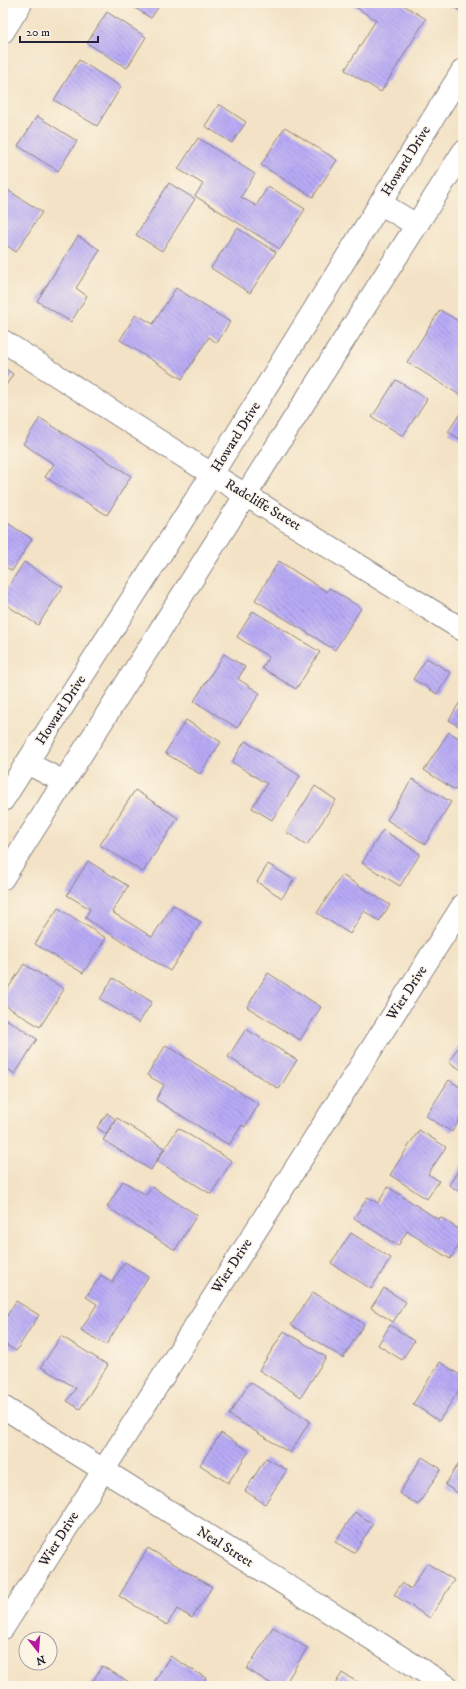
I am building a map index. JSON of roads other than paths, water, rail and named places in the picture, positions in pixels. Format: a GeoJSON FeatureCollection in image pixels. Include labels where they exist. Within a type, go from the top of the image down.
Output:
{"type":"FeatureCollection","features":[{"type":"Feature","properties":{"kind":"street"},"geometry":{"type":"LineString","coordinates":[[3,32],[21,3]]}},
{"type":"Feature","properties":{"kind":"street","name":"Howard Drive"},"geometry":{"type":"LineString","coordinates":[[3,800],[212,474],[463,70]]}},
{"type":"Feature","properties":{"kind":"street"},"geometry":{"type":"LineString","coordinates":[[3,878],[463,152]]}},
{"type":"Feature","properties":{"kind":"street"},"geometry":{"type":"LineString","coordinates":[[380,203],[416,225]]}},
{"type":"Feature","properties":{"kind":"street","name":"Radcliffe Street"},"geometry":{"type":"LineString","coordinates":[[3,341],[212,474],[463,630]]}},
{"type":"Feature","properties":{"kind":"street"},"geometry":{"type":"LineString","coordinates":[[27,763],[64,782]]}},
{"type":"Feature","properties":{"kind":"street","name":"Wier Drive"},"geometry":{"type":"LineString","coordinates":[[3,1628],[463,905]]}},
{"type":"Feature","properties":{"kind":"street","name":"Neal Street"},"geometry":{"type":"LineString","coordinates":[[3,1407],[447,1686]]}}]}
